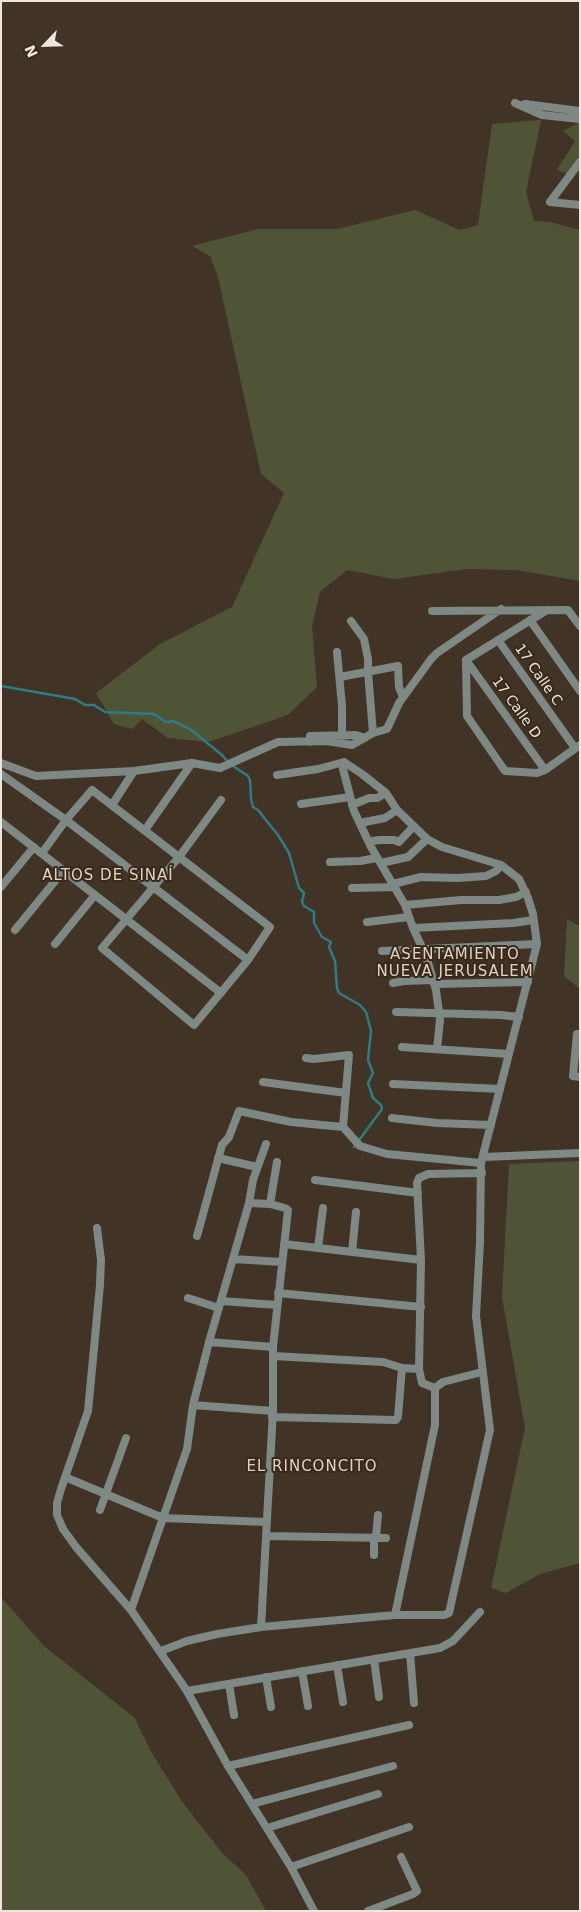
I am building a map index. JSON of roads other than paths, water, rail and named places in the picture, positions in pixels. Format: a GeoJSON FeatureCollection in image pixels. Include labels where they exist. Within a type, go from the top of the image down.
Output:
{"type":"FeatureCollection","features":[{"type":"Feature","properties":{"kind":"street"},"geometry":{"type":"LineString","coordinates":[[580,110],[515,103],[542,115],[580,119]]}},
{"type":"Feature","properties":{"kind":"street"},"geometry":{"type":"LineString","coordinates":[[579,165],[550,202],[580,206]]}},
{"type":"Feature","properties":{"kind":"street"},"geometry":{"type":"LineString","coordinates":[[1,763],[36,776],[134,771],[192,763],[220,768],[278,742],[327,741],[352,745],[373,733],[387,729],[403,697],[436,653],[501,609]]}},
{"type":"Feature","properties":{"kind":"street"},"geometry":{"type":"LineString","coordinates":[[547,610],[466,660],[467,716],[505,771],[537,773],[545,770],[577,747]]}},
{"type":"Feature","properties":{"kind":"street"},"geometry":{"type":"LineString","coordinates":[[432,611],[568,610],[580,626]]}},
{"type":"Feature","properties":{"kind":"street"},"geometry":{"type":"LineString","coordinates":[[530,620],[580,691]]}},
{"type":"Feature","properties":{"kind":"street"},"geometry":{"type":"LineString","coordinates":[[351,621],[364,639],[368,659],[373,733]]}},
{"type":"Feature","properties":{"kind":"street","name":"17 Calle C"},"geometry":{"type":"LineString","coordinates":[[498,640],[577,747]]}},
{"type":"Feature","properties":{"kind":"street"},"geometry":{"type":"LineString","coordinates":[[337,652],[342,734]]}},
{"type":"Feature","properties":{"kind":"street","name":"17 Calle D"},"geometry":{"type":"LineString","coordinates":[[466,660],[545,770]]}},
{"type":"Feature","properties":{"kind":"street"},"geometry":{"type":"LineString","coordinates":[[340,677],[398,666],[399,687],[403,697]]}},
{"type":"Feature","properties":{"kind":"street"},"geometry":{"type":"LineString","coordinates":[[311,742],[310,736],[342,734],[356,734],[364,739]]}},
{"type":"Feature","properties":{"kind":"street"},"geometry":{"type":"LineString","coordinates":[[161,1651],[187,1641],[261,1627],[395,1615],[444,1615],[449,1613],[490,1430],[475,1305],[480,1242],[482,1160],[537,944],[526,892],[519,878],[501,865],[442,847],[427,839],[397,810],[386,793],[344,762],[318,769],[277,774]]}},
{"type":"Feature","properties":{"kind":"street"},"geometry":{"type":"LineString","coordinates":[[344,762],[343,769],[351,801],[360,823],[405,905],[424,951],[434,982],[439,1012],[437,1049]]}},
{"type":"Feature","properties":{"kind":"street"},"geometry":{"type":"LineString","coordinates":[[145,830],[192,763]]}},
{"type":"Feature","properties":{"kind":"street"},"geometry":{"type":"LineString","coordinates":[[112,805],[134,771]]}},
{"type":"Feature","properties":{"kind":"street"},"geometry":{"type":"LineString","coordinates":[[1,774],[66,820],[248,960]]}},
{"type":"Feature","properties":{"kind":"street"},"geometry":{"type":"LineString","coordinates":[[42,853],[66,820],[92,790],[145,830],[179,857],[270,927],[248,960],[194,1025],[102,948],[179,857],[221,800]]}},
{"type":"Feature","properties":{"kind":"street"},"geometry":{"type":"LineString","coordinates":[[301,804],[377,798],[386,793]]}},
{"type":"Feature","properties":{"kind":"street"},"geometry":{"type":"LineString","coordinates":[[360,823],[385,818],[397,810]]}},
{"type":"Feature","properties":{"kind":"street"},"geometry":{"type":"LineString","coordinates":[[1,822],[220,993]]}},
{"type":"Feature","properties":{"kind":"street"},"geometry":{"type":"LineString","coordinates":[[370,844],[372,841],[380,840],[399,842],[413,827]]}},
{"type":"Feature","properties":{"kind":"street"},"geometry":{"type":"LineString","coordinates":[[330,862],[408,857],[427,839]]}},
{"type":"Feature","properties":{"kind":"street"},"geometry":{"type":"LineString","coordinates":[[1,887],[34,848]]}},
{"type":"Feature","properties":{"kind":"street"},"geometry":{"type":"LineString","coordinates":[[352,888],[394,885],[422,877],[486,876],[496,871],[501,865]]}},
{"type":"Feature","properties":{"kind":"street"},"geometry":{"type":"LineString","coordinates":[[15,930],[64,870]]}},
{"type":"Feature","properties":{"kind":"street"},"geometry":{"type":"LineString","coordinates":[[1,872],[9,878]]}},
{"type":"Feature","properties":{"kind":"street"},"geometry":{"type":"LineString","coordinates":[[405,905],[461,900],[499,900],[516,897],[526,892]]}},
{"type":"Feature","properties":{"kind":"street"},"geometry":{"type":"LineString","coordinates":[[55,944],[95,895]]}},
{"type":"Feature","properties":{"kind":"street"},"geometry":{"type":"LineString","coordinates":[[367,922],[409,917]]}},
{"type":"Feature","properties":{"kind":"street"},"geometry":{"type":"LineString","coordinates":[[413,928],[513,923],[533,920]]}},
{"type":"Feature","properties":{"kind":"street"},"geometry":{"type":"LineString","coordinates":[[382,951],[424,951],[537,944]]}},
{"type":"Feature","properties":{"kind":"street"},"geometry":{"type":"LineString","coordinates":[[394,983],[404,981],[528,982]]}},
{"type":"Feature","properties":{"kind":"street"},"geometry":{"type":"LineString","coordinates":[[396,1012],[501,1014],[519,1017]]}},
{"type":"Feature","properties":{"kind":"street"},"geometry":{"type":"LineString","coordinates":[[577,1034],[573,1076],[580,1077]]}},
{"type":"Feature","properties":{"kind":"street"},"geometry":{"type":"LineString","coordinates":[[402,1047],[510,1054]]}},
{"type":"Feature","properties":{"kind":"street"},"geometry":{"type":"LineString","coordinates":[[306,1058],[314,1059],[349,1055],[343,1127]]}},
{"type":"Feature","properties":{"kind":"street"},"geometry":{"type":"LineString","coordinates":[[263,1082],[346,1093]]}},
{"type":"Feature","properties":{"kind":"street"},"geometry":{"type":"LineString","coordinates":[[394,1084],[500,1089]]}},
{"type":"Feature","properties":{"kind":"street"},"geometry":{"type":"LineString","coordinates":[[197,1236],[222,1145],[229,1137],[239,1111],[291,1122],[343,1127],[360,1146],[387,1154],[482,1160],[580,1153]]}},
{"type":"Feature","properties":{"kind":"street"},"geometry":{"type":"LineString","coordinates":[[392,1118],[437,1123],[491,1125]]}},
{"type":"Feature","properties":{"kind":"street"},"geometry":{"type":"LineString","coordinates":[[131,1610],[187,1449],[193,1405],[209,1342],[249,1203],[257,1167],[266,1144]]}},
{"type":"Feature","properties":{"kind":"street"},"geometry":{"type":"LineString","coordinates":[[218,1158],[257,1167]]}},
{"type":"Feature","properties":{"kind":"street"},"geometry":{"type":"LineString","coordinates":[[270,1204],[277,1162]]}},
{"type":"Feature","properties":{"kind":"street"},"geometry":{"type":"LineString","coordinates":[[435,1388],[422,1383],[419,1369],[422,1307],[417,1183],[423,1175],[482,1173]]}},
{"type":"Feature","properties":{"kind":"street"},"geometry":{"type":"LineString","coordinates":[[315,1180],[418,1193]]}},
{"type":"Feature","properties":{"kind":"street"},"geometry":{"type":"LineString","coordinates":[[249,1203],[270,1204],[288,1210],[273,1347],[272,1414],[261,1627]]}},
{"type":"Feature","properties":{"kind":"street"},"geometry":{"type":"LineString","coordinates":[[318,1248],[323,1208]]}},
{"type":"Feature","properties":{"kind":"street"},"geometry":{"type":"LineString","coordinates":[[352,1252],[356,1212]]}},
{"type":"Feature","properties":{"kind":"street"},"geometry":{"type":"LineString","coordinates":[[97,1228],[101,1260],[100,1285],[88,1411],[57,1503],[57,1515],[63,1529],[76,1547],[131,1610],[187,1691],[228,1766],[291,1867],[314,1911]]}},
{"type":"Feature","properties":{"kind":"street"},"geometry":{"type":"LineString","coordinates":[[284,1244],[421,1260]]}},
{"type":"Feature","properties":{"kind":"street"},"geometry":{"type":"LineString","coordinates":[[233,1259],[282,1262]]}},
{"type":"Feature","properties":{"kind":"street"},"geometry":{"type":"LineString","coordinates":[[278,1294],[422,1307]]}},
{"type":"Feature","properties":{"kind":"street"},"geometry":{"type":"LineString","coordinates":[[188,1298],[220,1305],[277,1305]]}},
{"type":"Feature","properties":{"kind":"street"},"geometry":{"type":"LineString","coordinates":[[209,1342],[273,1347]]}},
{"type":"Feature","properties":{"kind":"street"},"geometry":{"type":"LineString","coordinates":[[273,1356],[383,1362],[402,1368],[419,1369]]}},
{"type":"Feature","properties":{"kind":"street"},"geometry":{"type":"LineString","coordinates":[[193,1405],[272,1414],[396,1420],[398,1417],[402,1368]]}},
{"type":"Feature","properties":{"kind":"street"},"geometry":{"type":"LineString","coordinates":[[435,1388],[443,1382],[482,1372]]}},
{"type":"Feature","properties":{"kind":"street"},"geometry":{"type":"LineString","coordinates":[[395,1615],[435,1425],[435,1388]]}},
{"type":"Feature","properties":{"kind":"street"},"geometry":{"type":"LineString","coordinates":[[100,1510],[126,1438]]}},
{"type":"Feature","properties":{"kind":"street"},"geometry":{"type":"LineString","coordinates":[[65,1477],[163,1518],[266,1522]]}},
{"type":"Feature","properties":{"kind":"street"},"geometry":{"type":"LineString","coordinates":[[374,1555],[378,1515]]}},
{"type":"Feature","properties":{"kind":"street"},"geometry":{"type":"LineString","coordinates":[[266,1536],[386,1538]]}},
{"type":"Feature","properties":{"kind":"street"},"geometry":{"type":"LineString","coordinates":[[187,1691],[440,1648],[447,1645],[480,1612]]}},
{"type":"Feature","properties":{"kind":"street"},"geometry":{"type":"LineString","coordinates":[[410,1653],[414,1703]]}},
{"type":"Feature","properties":{"kind":"street"},"geometry":{"type":"LineString","coordinates":[[374,1659],[379,1697]]}},
{"type":"Feature","properties":{"kind":"street"},"geometry":{"type":"LineString","coordinates":[[338,1666],[343,1702]]}},
{"type":"Feature","properties":{"kind":"street"},"geometry":{"type":"LineString","coordinates":[[302,1671],[308,1706]]}},
{"type":"Feature","properties":{"kind":"street"},"geometry":{"type":"LineString","coordinates":[[266,1678],[271,1707]]}},
{"type":"Feature","properties":{"kind":"street"},"geometry":{"type":"LineString","coordinates":[[228,1684],[234,1715]]}},
{"type":"Feature","properties":{"kind":"street"},"geometry":{"type":"LineString","coordinates":[[228,1766],[408,1726]]}},
{"type":"Feature","properties":{"kind":"street"},"geometry":{"type":"LineString","coordinates":[[252,1804],[393,1766]]}},
{"type":"Feature","properties":{"kind":"street"},"geometry":{"type":"LineString","coordinates":[[267,1828],[378,1794]]}},
{"type":"Feature","properties":{"kind":"street"},"geometry":{"type":"LineString","coordinates":[[291,1867],[409,1828]]}},
{"type":"Feature","properties":{"kind":"street"},"geometry":{"type":"LineString","coordinates":[[368,1911],[414,1894],[417,1891],[401,1857]]}},
{"type":"Feature","properties":{"kind":"waterway"},"geometry":{"type":"LineString","coordinates":[[1,686],[75,699],[85,705],[94,705],[105,712],[154,714],[166,722],[173,721],[190,729],[222,755],[230,764],[248,776],[253,807],[258,810],[278,835],[289,853],[299,888],[304,893],[302,902],[304,906],[314,912],[314,923],[322,937],[331,942],[329,947],[335,961],[339,993],[360,1005],[366,1012],[371,1031],[368,1060],[373,1073],[368,1083],[373,1098],[381,1105],[382,1109],[354,1147]]}},
{"type":"Feature","properties":{"kind":"district","name":"ALTOS DE SINAÍ"},"geometry":{"type":"Point","coordinates":[108,876]}},
{"type":"Feature","properties":{"kind":"district","name":"ASENTAMIENTO NUEVA JERUSALEM"},"geometry":{"type":"Point","coordinates":[455,964]}},
{"type":"Feature","properties":{"kind":"district","name":"EL RINCONCITO"},"geometry":{"type":"Point","coordinates":[312,1467]}}]}
